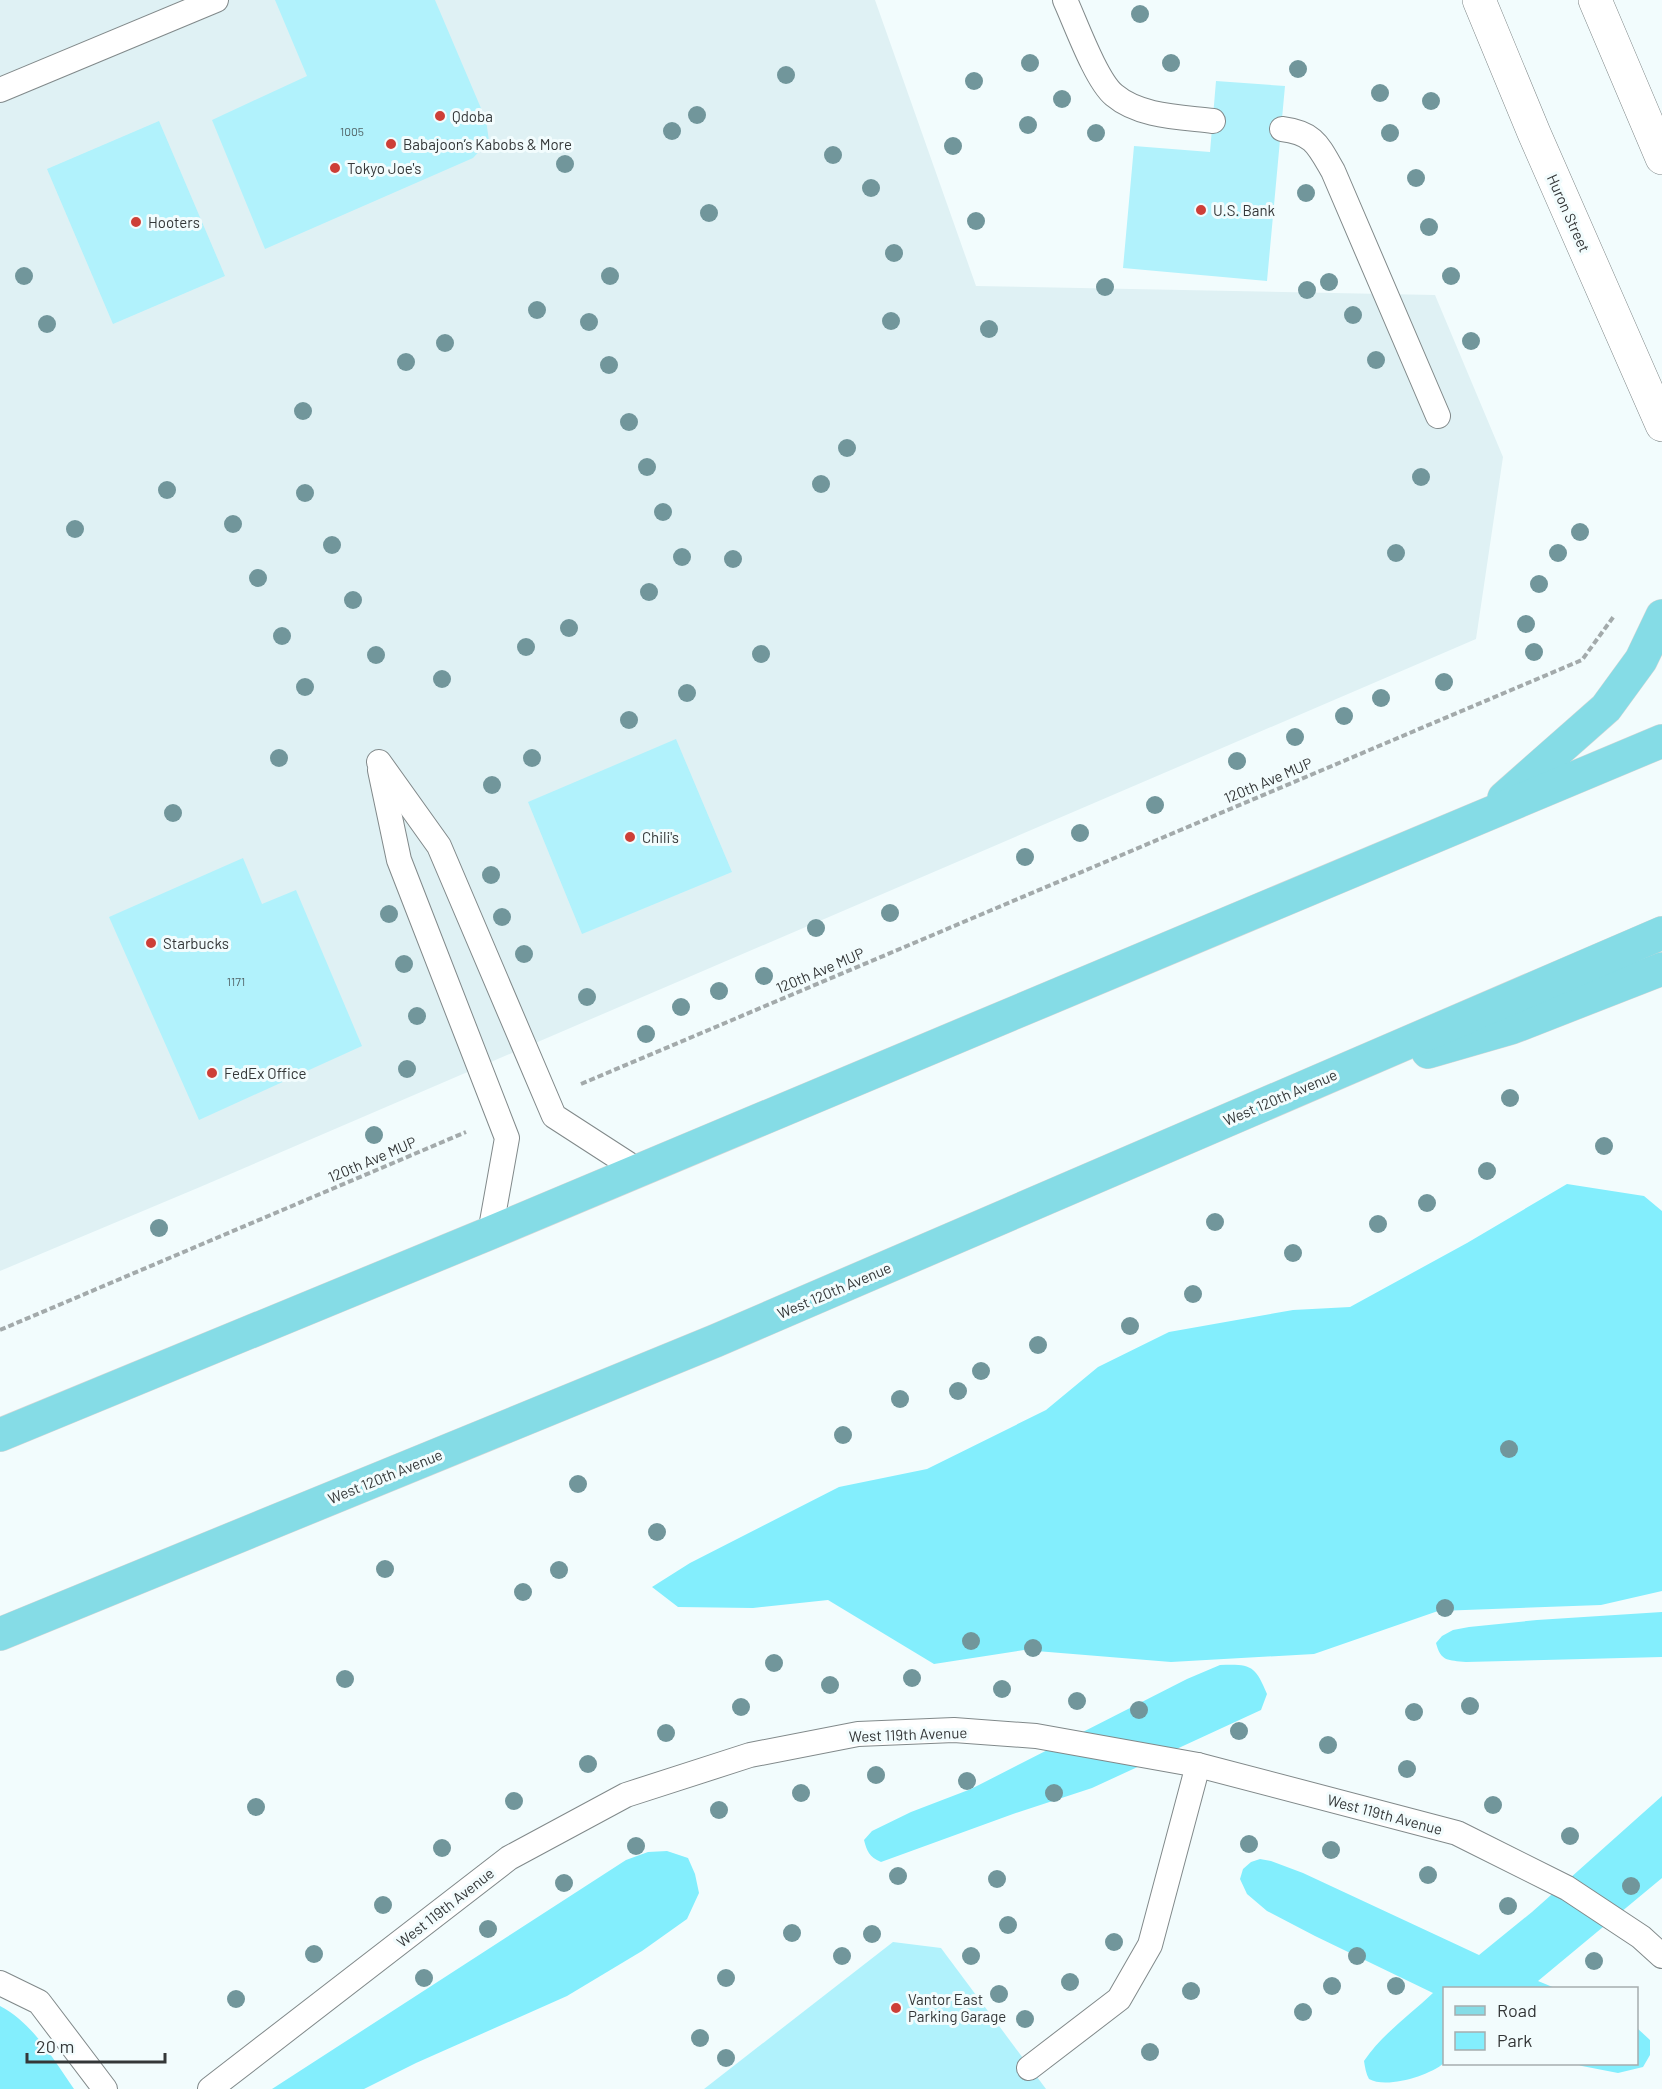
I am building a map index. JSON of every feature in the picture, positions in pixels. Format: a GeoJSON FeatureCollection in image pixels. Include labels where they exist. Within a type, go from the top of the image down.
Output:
{"type":"FeatureCollection","features":[{"type":"Feature","properties":{"kind":"main road","name":"Huron Street"},"geometry":{"type":"LineString","coordinates":[[1479,0],[1539,144],[1662,425]]}},
{"type":"Feature","properties":{"kind":"main road"},"geometry":{"type":"LineString","coordinates":[[1595,0],[1662,158]]}},
{"type":"Feature","properties":{"kind":"main road"},"geometry":{"type":"LineString","coordinates":[[1482,817],[1606,708],[1641,660],[1662,616]]}},
{"type":"Feature","properties":{"kind":"main road"},"geometry":{"type":"LineString","coordinates":[[0,1435],[639,1171],[1662,741]]}},
{"type":"Feature","properties":{"kind":"main road","name":"West 120th Avenue"},"geometry":{"type":"LineString","coordinates":[[0,1634],[715,1341],[1662,933]]}},
{"type":"Feature","properties":{"kind":"main road"},"geometry":{"type":"LineString","coordinates":[[1296,1089],[1511,1028],[1662,969]]}},
{"type":"Feature","properties":{"kind":"lane"},"geometry":{"type":"LineString","coordinates":[[0,90],[216,0]]}},
{"type":"Feature","properties":{"kind":"lane"},"geometry":{"type":"LineString","coordinates":[[1065,0],[1098,72],[1113,94],[1130,105],[1160,114],[1213,121]]}},
{"type":"Feature","properties":{"kind":"lane"},"geometry":{"type":"LineString","coordinates":[[1282,129],[1298,131],[1317,143],[1333,171],[1438,416]]}},
{"type":"Feature","properties":{"kind":"lane"},"geometry":{"type":"LineString","coordinates":[[490,1233],[507,1138],[399,860],[379,762],[439,846],[554,1116],[639,1171]]}},
{"type":"Feature","properties":{"kind":"lane","name":"West 119th Avenue"},"geometry":{"type":"LineString","coordinates":[[210,2089],[509,1858],[637,1791],[750,1755],[858,1734],[954,1730],[1036,1736],[1198,1765],[1457,1833],[1567,1887],[1641,1937],[1662,1956]]}},
{"type":"Feature","properties":{"kind":"lane"},"geometry":{"type":"LineString","coordinates":[[1029,2068],[1119,2000],[1150,1945],[1198,1765]]}},
{"type":"Feature","properties":{"kind":"lane"},"geometry":{"type":"LineString","coordinates":[[0,1983],[39,2002],[105,2089]]}},
{"type":"Feature","properties":{"kind":"path","name":"120th Ave MUP"},"geometry":{"type":"LineString","coordinates":[[546,1098],[1582,660],[1616,612]]}},
{"type":"Feature","properties":{"kind":"path","name":"120th Ave MUP"},"geometry":{"type":"LineString","coordinates":[[0,1330],[499,1118]]}},
{"type":"Feature","properties":{"kind":"shaded area"},"geometry":{"type":"Polygon","coordinates":[[[0,0],[875,0],[976,286],[1435,295],[1503,457],[1476,639],[0,1271],[0,0]]]}},
{"type":"Feature","properties":{"kind":"green space"},"geometry":{"type":"Polygon","coordinates":[[[1567,1184],[1644,1196],[1662,1211],[1662,1591],[1601,1605],[1438,1611],[1314,1654],[1171,1662],[1024,1650],[934,1664],[828,1600],[753,1608],[678,1607],[652,1587],[690,1563],[839,1487],[927,1469],[1046,1410],[1098,1367],[1169,1332],[1293,1310],[1350,1307],[1467,1243],[1567,1184]]]}},
{"type":"Feature","properties":{"kind":"green space"},"geometry":{"type":"Polygon","coordinates":[[[1662,1612],[1662,1657],[1466,1662],[1446,1659],[1440,1654],[1436,1643],[1442,1636],[1453,1630],[1469,1627],[1662,1612]]]}},
{"type":"Feature","properties":{"kind":"green space"},"geometry":{"type":"Polygon","coordinates":[[[1220,1665],[1245,1666],[1255,1672],[1267,1694],[1261,1710],[1092,1788],[881,1862],[871,1856],[864,1840],[872,1831],[911,1812],[971,1789],[1187,1679],[1220,1665]]]}},
{"type":"Feature","properties":{"kind":"green space"},"geometry":{"type":"Polygon","coordinates":[[[1662,1796],[1662,1878],[1538,1981],[1553,1987],[1443,1987],[1443,2064],[1407,2080],[1376,2082],[1369,2079],[1364,2061],[1388,2033],[1433,1993],[1267,1911],[1247,1894],[1240,1879],[1243,1869],[1251,1862],[1260,1859],[1271,1861],[1303,1873],[1479,1955],[1532,1912],[1662,1796]]]}},
{"type":"Feature","properties":{"kind":"green space"},"geometry":{"type":"Polygon","coordinates":[[[667,1851],[688,1858],[695,1874],[699,1893],[687,1919],[642,1951],[567,1996],[416,2063],[364,2089],[272,2089],[626,1860],[648,1852],[667,1851]]]}},
{"type":"Feature","properties":{"kind":"green space"},"geometry":{"type":"Polygon","coordinates":[[[0,2006],[33,2032],[74,2089],[0,2089],[0,2006]]]}},
{"type":"Feature","properties":{"kind":"green space"},"geometry":{"type":"Polygon","coordinates":[[[1638,2029],[1650,2040],[1650,2055],[1643,2067],[1618,2073],[1579,2065],[1638,2065],[1638,2029]]]}},
{"type":"Feature","properties":{"kind":"building"},"geometry":{"type":"Polygon","coordinates":[[[275,0],[435,0],[486,120],[489,141],[473,158],[265,249],[212,120],[307,76],[275,0]]]}},
{"type":"Feature","properties":{"kind":"building","name":"U.S. Bank"},"geometry":{"type":"Polygon","coordinates":[[[1216,81],[1285,86],[1267,281],[1123,268],[1134,146],[1210,152],[1216,81]]]}},
{"type":"Feature","properties":{"kind":"building","name":"Hooters"},"geometry":{"type":"Polygon","coordinates":[[[159,121],[225,276],[113,324],[47,169],[159,121]]]}},
{"type":"Feature","properties":{"kind":"building","name":"Chili's"},"geometry":{"type":"Polygon","coordinates":[[[676,739],[732,872],[582,934],[528,802],[676,739]]]}},
{"type":"Feature","properties":{"kind":"building"},"geometry":{"type":"Polygon","coordinates":[[[243,858],[262,904],[296,890],[362,1046],[199,1120],[109,917],[243,858]]]}},
{"type":"Feature","properties":{"kind":"building","name":"Vantor East Parking Garage"},"geometry":{"type":"Polygon","coordinates":[[[893,1942],[941,1948],[1046,2089],[704,2089],[893,1942]]]}},
{"type":"Feature","properties":{"kind":"place","name":"Qdoba"},"geometry":{"type":"Point","coordinates":[440,116]}},
{"type":"Feature","properties":{"kind":"place","name":"Babajoon’s Kabobs & More"},"geometry":{"type":"Point","coordinates":[391,144]}},
{"type":"Feature","properties":{"kind":"place","name":"Tokyo Joe's"},"geometry":{"type":"Point","coordinates":[335,168]}},
{"type":"Feature","properties":{"kind":"place","name":"U.S. Bank"},"geometry":{"type":"Point","coordinates":[1201,210]}},
{"type":"Feature","properties":{"kind":"place","name":"Hooters"},"geometry":{"type":"Point","coordinates":[136,222]}},
{"type":"Feature","properties":{"kind":"place","name":"Chili's"},"geometry":{"type":"Point","coordinates":[630,837]}},
{"type":"Feature","properties":{"kind":"place","name":"Starbucks"},"geometry":{"type":"Point","coordinates":[151,943]}},
{"type":"Feature","properties":{"kind":"place","name":"FedEx Office"},"geometry":{"type":"Point","coordinates":[212,1073]}},
{"type":"Feature","properties":{"kind":"place","name":"Vantor East Parking Garage"},"geometry":{"type":"Point","coordinates":[896,2008]}}]}
